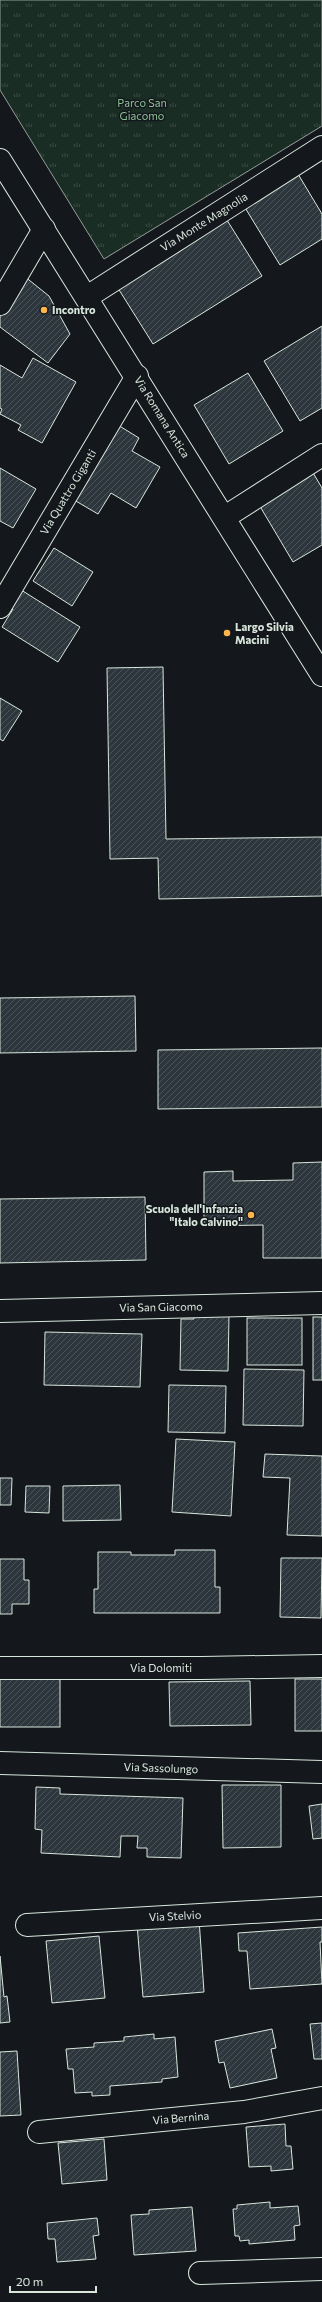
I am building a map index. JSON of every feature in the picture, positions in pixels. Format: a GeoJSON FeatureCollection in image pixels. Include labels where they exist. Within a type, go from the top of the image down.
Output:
{"type":"FeatureCollection","features":[{"type":"Feature","properties":{"kind":"street","name":"Via Monte Magnolia"},"geometry":{"type":"LineString","coordinates":[[87,297],[322,147]]}},
{"type":"Feature","properties":{"kind":"street","name":"Via Romana Antica"},"geometry":{"type":"LineString","coordinates":[[0,160],[322,674]]}},
{"type":"Feature","properties":{"kind":"street"},"geometry":{"type":"LineString","coordinates":[[0,304],[44,229]]}},
{"type":"Feature","properties":{"kind":"street","name":"Via Quattro Giganti"},"geometry":{"type":"LineString","coordinates":[[0,607],[136,376]]}},
{"type":"Feature","properties":{"kind":"street"},"geometry":{"type":"LineString","coordinates":[[225,517],[322,455]]}},
{"type":"Feature","properties":{"kind":"street","name":"Via San Giacomo"},"geometry":{"type":"LineString","coordinates":[[0,1311],[322,1303]]}},
{"type":"Feature","properties":{"kind":"street","name":"Via Dolomiti"},"geometry":{"type":"LineString","coordinates":[[0,1668],[202,1668],[322,1666]]}},
{"type":"Feature","properties":{"kind":"street","name":"Via Sassolungo"},"geometry":{"type":"LineString","coordinates":[[0,1763],[322,1772]]}},
{"type":"Feature","properties":{"kind":"street","name":"Via Stelvio"},"geometry":{"type":"LineString","coordinates":[[27,1925],[322,1908]]}},
{"type":"Feature","properties":{"kind":"street","name":"Via Bernina"},"geometry":{"type":"LineString","coordinates":[[39,2132],[244,2112],[322,2098]]}},
{"type":"Feature","properties":{"kind":"street"},"geometry":{"type":"LineString","coordinates":[[200,2273],[322,2269]]}},
{"type":"Feature","properties":{"kind":"green space","name":"Parco San Giacomo"},"geometry":{"type":"Polygon","coordinates":[[[0,0],[322,0],[322,126],[104,259],[0,90],[0,0]]]}},
{"type":"Feature","properties":{"kind":"building"},"geometry":{"type":"Polygon","coordinates":[[[298,174],[322,214],[322,239],[280,265],[244,206],[298,174]]]}},
{"type":"Feature","properties":{"kind":"building"},"geometry":{"type":"Polygon","coordinates":[[[225,217],[262,276],[153,344],[116,285],[225,217]]]}},
{"type":"Feature","properties":{"kind":"building"},"geometry":{"type":"Polygon","coordinates":[[[24,276],[49,296],[70,334],[48,363],[0,327],[0,308],[24,276]]]}},
{"type":"Feature","properties":{"kind":"building"},"geometry":{"type":"Polygon","coordinates":[[[322,326],[322,408],[300,421],[264,361],[322,326]]]}},
{"type":"Feature","properties":{"kind":"building"},"geometry":{"type":"Polygon","coordinates":[[[33,358],[76,382],[42,443],[18,430],[21,425],[0,414],[2,409],[0,408],[0,365],[22,378],[33,358]]]}},
{"type":"Feature","properties":{"kind":"building"},"geometry":{"type":"Polygon","coordinates":[[[248,373],[283,431],[229,464],[194,405],[248,373]]]}},
{"type":"Feature","properties":{"kind":"building"},"geometry":{"type":"Polygon","coordinates":[[[113,422],[139,438],[132,451],[160,467],[136,508],[111,493],[98,514],[69,497],[113,422]]]}},
{"type":"Feature","properties":{"kind":"building"},"geometry":{"type":"Polygon","coordinates":[[[0,468],[36,489],[13,528],[0,521],[0,468]]]}},
{"type":"Feature","properties":{"kind":"building"},"geometry":{"type":"Polygon","coordinates":[[[312,471],[322,488],[322,545],[293,562],[258,503],[312,471]]]}},
{"type":"Feature","properties":{"kind":"building"},"geometry":{"type":"Polygon","coordinates":[[[54,548],[93,572],[72,606],[33,581],[54,548]]]}},
{"type":"Feature","properties":{"kind":"building"},"geometry":{"type":"Polygon","coordinates":[[[18,588],[80,627],[58,662],[2,627],[13,609],[8,606],[18,588]]]}},
{"type":"Feature","properties":{"kind":"building"},"geometry":{"type":"Polygon","coordinates":[[[163,667],[166,839],[322,837],[322,896],[159,899],[158,858],[110,859],[107,668],[163,667]]]}},
{"type":"Feature","properties":{"kind":"building"},"geometry":{"type":"Polygon","coordinates":[[[0,698],[22,711],[3,741],[0,739],[0,698]]]}},
{"type":"Feature","properties":{"kind":"building"},"geometry":{"type":"Polygon","coordinates":[[[135,996],[136,1051],[0,1053],[0,998],[135,996]]]}},
{"type":"Feature","properties":{"kind":"building"},"geometry":{"type":"Polygon","coordinates":[[[322,1048],[322,1107],[158,1109],[158,1050],[322,1048]]]}},
{"type":"Feature","properties":{"kind":"building"},"geometry":{"type":"Polygon","coordinates":[[[322,1162],[322,1258],[263,1258],[263,1225],[204,1226],[204,1172],[233,1171],[233,1181],[293,1180],[293,1163],[322,1162]]]}},
{"type":"Feature","properties":{"kind":"building"},"geometry":{"type":"Polygon","coordinates":[[[145,1197],[146,1260],[0,1263],[0,1199],[145,1197]]]}},
{"type":"Feature","properties":{"kind":"building"},"geometry":{"type":"Polygon","coordinates":[[[194,1315],[229,1315],[228,1371],[180,1370],[181,1319],[194,1319],[194,1315]]]}},
{"type":"Feature","properties":{"kind":"building"},"geometry":{"type":"Polygon","coordinates":[[[313,1317],[322,1317],[322,1380],[313,1380],[313,1317]]]}},
{"type":"Feature","properties":{"kind":"building"},"geometry":{"type":"Polygon","coordinates":[[[247,1318],[302,1318],[302,1365],[247,1365],[247,1318]]]}},
{"type":"Feature","properties":{"kind":"building"},"geometry":{"type":"Polygon","coordinates":[[[45,1332],[142,1334],[140,1387],[44,1385],[45,1332]]]}},
{"type":"Feature","properties":{"kind":"building"},"geometry":{"type":"Polygon","coordinates":[[[244,1369],[304,1370],[303,1426],[243,1425],[244,1369]]]}},
{"type":"Feature","properties":{"kind":"building"},"geometry":{"type":"Polygon","coordinates":[[[169,1385],[226,1386],[225,1433],[168,1432],[169,1385]]]}},
{"type":"Feature","properties":{"kind":"building"},"geometry":{"type":"Polygon","coordinates":[[[176,1439],[235,1442],[231,1516],[172,1512],[176,1439]]]}},
{"type":"Feature","properties":{"kind":"building"},"geometry":{"type":"Polygon","coordinates":[[[265,1454],[322,1456],[322,1536],[287,1535],[290,1478],[263,1477],[265,1454]]]}},
{"type":"Feature","properties":{"kind":"building"},"geometry":{"type":"Polygon","coordinates":[[[0,1478],[12,1478],[11,1505],[0,1505],[0,1478]]]}},
{"type":"Feature","properties":{"kind":"building"},"geometry":{"type":"Polygon","coordinates":[[[120,1485],[121,1520],[63,1521],[63,1486],[120,1485]]]}},
{"type":"Feature","properties":{"kind":"building"},"geometry":{"type":"Polygon","coordinates":[[[26,1486],[50,1486],[49,1513],[25,1512],[26,1486]]]}},
{"type":"Feature","properties":{"kind":"building"},"geometry":{"type":"Polygon","coordinates":[[[175,1550],[215,1550],[215,1587],[220,1587],[220,1613],[94,1613],[94,1589],[98,1589],[98,1552],[131,1552],[131,1555],[175,1555],[175,1550]]]}},
{"type":"Feature","properties":{"kind":"building"},"geometry":{"type":"Polygon","coordinates":[[[281,1558],[322,1558],[321,1618],[280,1617],[281,1558]]]}},
{"type":"Feature","properties":{"kind":"building"},"geometry":{"type":"Polygon","coordinates":[[[0,1559],[24,1559],[24,1580],[29,1580],[29,1604],[12,1604],[12,1614],[0,1614],[0,1559]]]}},
{"type":"Feature","properties":{"kind":"building"},"geometry":{"type":"Polygon","coordinates":[[[0,1675],[60,1675],[60,1727],[0,1727],[0,1675]]]}},
{"type":"Feature","properties":{"kind":"building"},"geometry":{"type":"Polygon","coordinates":[[[295,1679],[322,1679],[322,1731],[295,1731],[295,1679]]]}},
{"type":"Feature","properties":{"kind":"building"},"geometry":{"type":"Polygon","coordinates":[[[250,1681],[251,1725],[170,1726],[169,1682],[250,1681]]]}},
{"type":"Feature","properties":{"kind":"building"},"geometry":{"type":"Polygon","coordinates":[[[222,1785],[281,1785],[281,1847],[223,1848],[222,1785]]]}},
{"type":"Feature","properties":{"kind":"building"},"geometry":{"type":"Polygon","coordinates":[[[36,1787],[60,1788],[60,1794],[183,1798],[181,1858],[147,1857],[147,1848],[137,1848],[138,1836],[121,1836],[120,1857],[41,1853],[42,1830],[35,1829],[36,1787]]]}},
{"type":"Feature","properties":{"kind":"building"},"geometry":{"type":"Polygon","coordinates":[[[322,1804],[322,1838],[313,1839],[309,1806],[322,1804]]]}},
{"type":"Feature","properties":{"kind":"building"},"geometry":{"type":"Polygon","coordinates":[[[199,1919],[204,1992],[143,1997],[137,1924],[199,1919]]]}},
{"type":"Feature","properties":{"kind":"building"},"geometry":{"type":"Polygon","coordinates":[[[322,1927],[322,1942],[320,1942],[322,1984],[250,1989],[247,1951],[239,1951],[238,1933],[322,1927]]]}},
{"type":"Feature","properties":{"kind":"building"},"geometry":{"type":"Polygon","coordinates":[[[99,1936],[105,1998],[52,2003],[46,1941],[99,1936]]]}},
{"type":"Feature","properties":{"kind":"building"},"geometry":{"type":"Polygon","coordinates":[[[0,1956],[4,1997],[7,1996],[10,2022],[0,2023],[0,1956]]]}},
{"type":"Feature","properties":{"kind":"building"},"geometry":{"type":"Polygon","coordinates":[[[322,2023],[322,2059],[314,2059],[310,2024],[322,2023]]]}},
{"type":"Feature","properties":{"kind":"building"},"geometry":{"type":"Polygon","coordinates":[[[272,2029],[276,2048],[271,2049],[277,2078],[230,2088],[224,2062],[219,2063],[215,2041],[272,2029]]]}},
{"type":"Feature","properties":{"kind":"building"},"geometry":{"type":"Polygon","coordinates":[[[154,2034],[154,2039],[175,2037],[178,2077],[162,2079],[162,2082],[110,2086],[110,2095],[92,2096],[92,2092],[75,2093],[73,2069],[68,2069],[66,2049],[94,2047],[94,2043],[124,2041],[124,2037],[154,2034]]]}},
{"type":"Feature","properties":{"kind":"building"},"geometry":{"type":"Polygon","coordinates":[[[17,2051],[21,2115],[0,2116],[0,2052],[17,2051]]]}},
{"type":"Feature","properties":{"kind":"building"},"geometry":{"type":"Polygon","coordinates":[[[285,2124],[286,2146],[291,2146],[293,2169],[271,2171],[271,2166],[249,2167],[246,2127],[285,2124]]]}},
{"type":"Feature","properties":{"kind":"building"},"geometry":{"type":"Polygon","coordinates":[[[104,2139],[107,2180],[62,2184],[58,2143],[104,2139]]]}},
{"type":"Feature","properties":{"kind":"building"},"geometry":{"type":"Polygon","coordinates":[[[270,2202],[270,2208],[298,2206],[300,2225],[294,2226],[295,2240],[249,2244],[249,2240],[240,2241],[239,2236],[235,2236],[233,2209],[237,2209],[237,2205],[270,2202]]]}},
{"type":"Feature","properties":{"kind":"building"},"geometry":{"type":"Polygon","coordinates":[[[192,2207],[196,2251],[134,2255],[131,2215],[149,2214],[149,2210],[192,2207]]]}},
{"type":"Feature","properties":{"kind":"building"},"geometry":{"type":"Polygon","coordinates":[[[97,2218],[99,2235],[93,2236],[96,2259],[57,2262],[55,2239],[48,2239],[47,2223],[97,2218]]]}},
{"type":"Feature","properties":{"kind":"place","name":"Incontro"},"geometry":{"type":"Point","coordinates":[44,310]}},
{"type":"Feature","properties":{"kind":"place","name":"Largo Silvia Macini"},"geometry":{"type":"Point","coordinates":[227,633]}},
{"type":"Feature","properties":{"kind":"place","name":"Scuola dell'Infanzia \"Italo Calvino\""},"geometry":{"type":"Point","coordinates":[251,1215]}}]}
